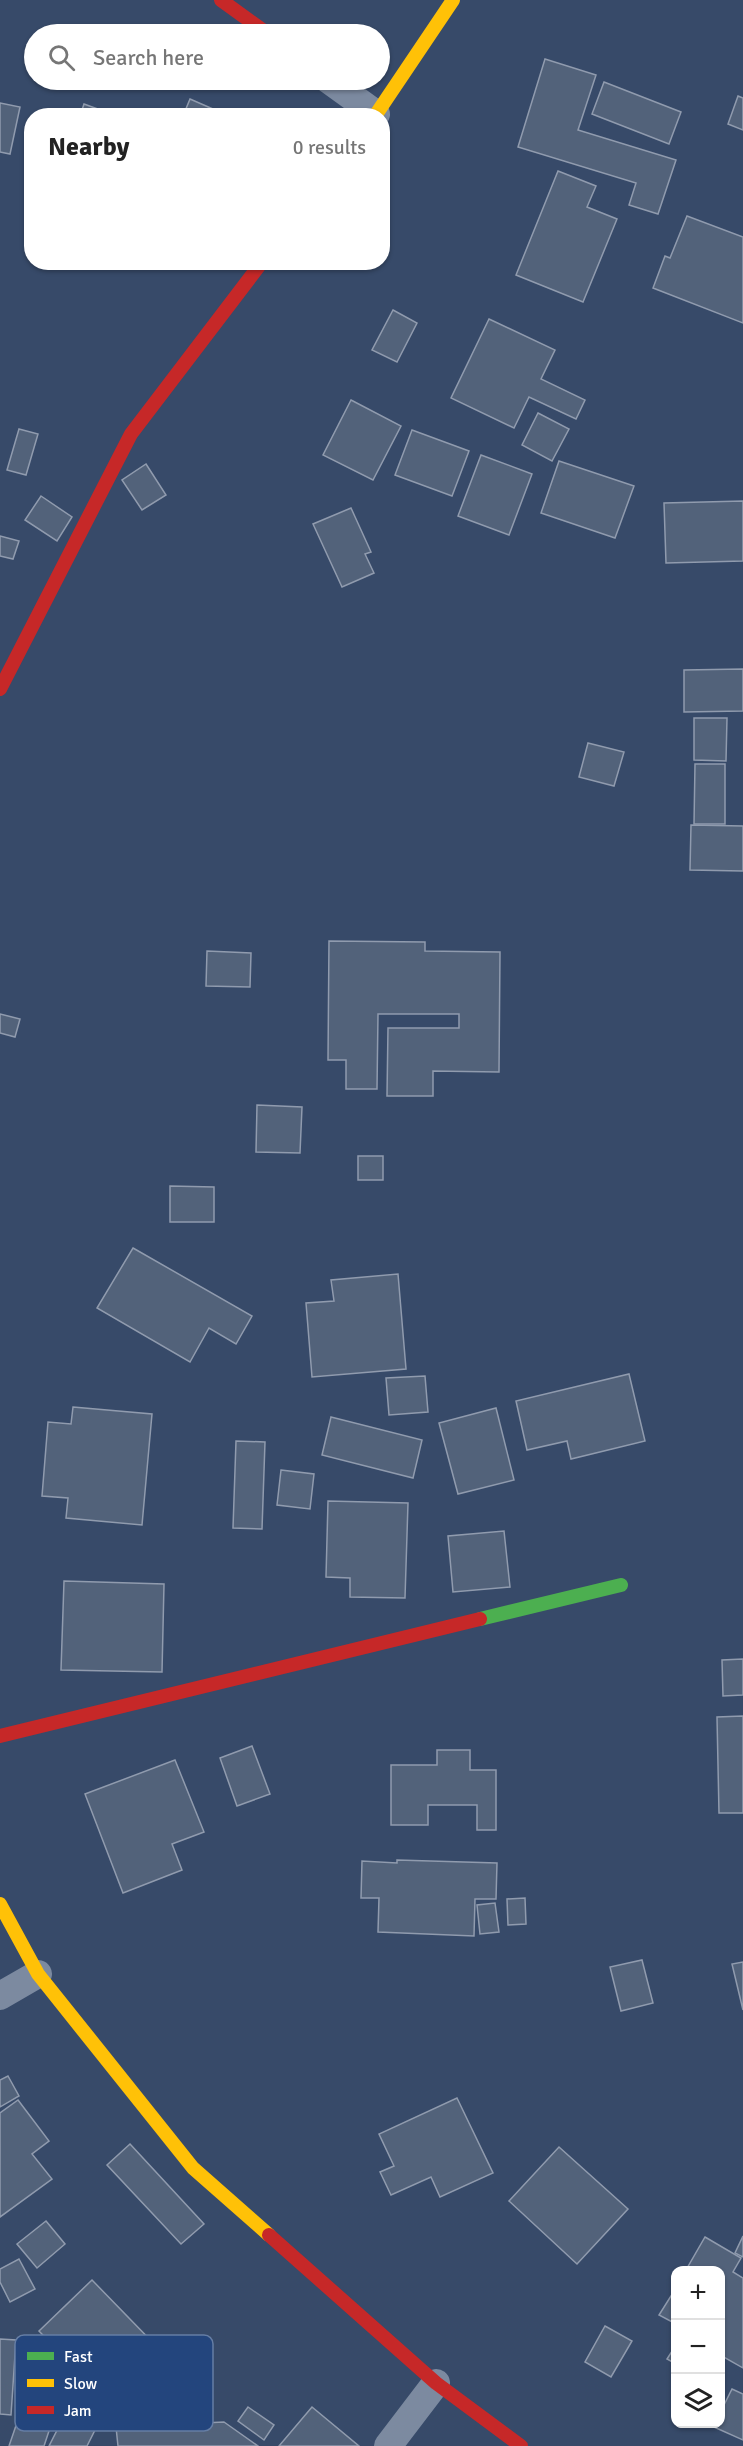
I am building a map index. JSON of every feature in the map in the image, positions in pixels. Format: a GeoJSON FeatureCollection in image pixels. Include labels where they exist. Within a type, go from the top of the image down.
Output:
{"type":"FeatureCollection","features":[{"type":"Feature","properties":{"kind":"street"},"geometry":{"type":"LineString","coordinates":[[221,0],[254,24]]}},
{"type":"Feature","properties":{"kind":"street"},"geometry":{"type":"LineString","coordinates":[[380,108],[453,0]]}},
{"type":"Feature","properties":{"kind":"street"},"geometry":{"type":"LineString","coordinates":[[342,90],[366,108]]}},
{"type":"Feature","properties":{"kind":"street"},"geometry":{"type":"LineString","coordinates":[[0,690],[132,434],[256,270]]}},
{"type":"Feature","properties":{"kind":"street"},"geometry":{"type":"LineString","coordinates":[[0,1736],[621,1585]]}},
{"type":"Feature","properties":{"kind":"street"},"geometry":{"type":"LineString","coordinates":[[0,1904],[38,1974],[193,2168],[436,2383],[521,2446]]}},
{"type":"Feature","properties":{"kind":"street"},"geometry":{"type":"LineString","coordinates":[[0,1996],[38,1974]]}},
{"type":"Feature","properties":{"kind":"street"},"geometry":{"type":"LineString","coordinates":[[388,2446],[436,2383]]}},
{"type":"Feature","properties":{"kind":"building"},"geometry":{"type":"Polygon","coordinates":[[[545,59],[596,75],[578,130],[676,160],[658,214],[629,205],[636,183],[518,147],[545,59]]]}},
{"type":"Feature","properties":{"kind":"building"},"geometry":{"type":"Polygon","coordinates":[[[604,82],[681,112],[669,144],[592,114],[604,82]]]}},
{"type":"Feature","properties":{"kind":"building"},"geometry":{"type":"Polygon","coordinates":[[[738,96],[743,98],[743,130],[728,124],[738,96]]]}},
{"type":"Feature","properties":{"kind":"building"},"geometry":{"type":"Polygon","coordinates":[[[190,99],[211,108],[186,108],[190,99]]]}},
{"type":"Feature","properties":{"kind":"building"},"geometry":{"type":"Polygon","coordinates":[[[0,103],[20,107],[10,154],[0,152],[0,103]]]}},
{"type":"Feature","properties":{"kind":"building"},"geometry":{"type":"Polygon","coordinates":[[[84,104],[95,108],[83,108],[84,104]]]}},
{"type":"Feature","properties":{"kind":"building"},"geometry":{"type":"Polygon","coordinates":[[[558,171],[596,186],[587,207],[617,219],[583,302],[516,275],[558,171]]]}},
{"type":"Feature","properties":{"kind":"building"},"geometry":{"type":"Polygon","coordinates":[[[687,216],[743,237],[743,323],[653,288],[665,256],[670,258],[687,216]]]}},
{"type":"Feature","properties":{"kind":"building"},"geometry":{"type":"Polygon","coordinates":[[[393,310],[417,323],[397,362],[372,350],[393,310]]]}},
{"type":"Feature","properties":{"kind":"building"},"geometry":{"type":"Polygon","coordinates":[[[489,319],[555,350],[541,379],[585,400],[576,419],[529,397],[514,428],[451,398],[489,319]]]}},
{"type":"Feature","properties":{"kind":"building"},"geometry":{"type":"Polygon","coordinates":[[[351,400],[401,426],[373,480],[323,455],[351,400]]]}},
{"type":"Feature","properties":{"kind":"building"},"geometry":{"type":"Polygon","coordinates":[[[538,413],[569,429],[552,461],[522,445],[538,413]]]}},
{"type":"Feature","properties":{"kind":"building"},"geometry":{"type":"Polygon","coordinates":[[[19,429],[38,434],[26,475],[7,470],[19,429]]]}},
{"type":"Feature","properties":{"kind":"building"},"geometry":{"type":"Polygon","coordinates":[[[412,430],[469,451],[452,496],[395,475],[412,430]]]}},
{"type":"Feature","properties":{"kind":"building"},"geometry":{"type":"Polygon","coordinates":[[[481,455],[532,474],[509,535],[458,516],[481,455]]]}},
{"type":"Feature","properties":{"kind":"building"},"geometry":{"type":"Polygon","coordinates":[[[559,461],[634,486],[615,538],[541,513],[559,461]]]}},
{"type":"Feature","properties":{"kind":"building"},"geometry":{"type":"Polygon","coordinates":[[[146,464],[166,495],[142,510],[122,480],[146,464]]]}},
{"type":"Feature","properties":{"kind":"building"},"geometry":{"type":"Polygon","coordinates":[[[41,496],[72,517],[57,541],[25,520],[41,496]]]}},
{"type":"Feature","properties":{"kind":"building"},"geometry":{"type":"Polygon","coordinates":[[[743,501],[743,561],[666,563],[664,503],[743,501]]]}},
{"type":"Feature","properties":{"kind":"building"},"geometry":{"type":"Polygon","coordinates":[[[351,508],[371,552],[365,554],[374,573],[342,587],[313,524],[351,508]]]}},
{"type":"Feature","properties":{"kind":"building"},"geometry":{"type":"Polygon","coordinates":[[[0,536],[19,541],[13,559],[0,556],[0,536]]]}},
{"type":"Feature","properties":{"kind":"building"},"geometry":{"type":"Polygon","coordinates":[[[743,669],[743,711],[684,712],[684,670],[743,669]]]}},
{"type":"Feature","properties":{"kind":"building"},"geometry":{"type":"Polygon","coordinates":[[[694,718],[727,718],[726,761],[694,760],[694,718]]]}},
{"type":"Feature","properties":{"kind":"building"},"geometry":{"type":"Polygon","coordinates":[[[588,743],[624,752],[614,786],[579,777],[588,743]]]}},
{"type":"Feature","properties":{"kind":"building"},"geometry":{"type":"Polygon","coordinates":[[[695,764],[725,764],[725,824],[694,824],[695,764]]]}},
{"type":"Feature","properties":{"kind":"building"},"geometry":{"type":"Polygon","coordinates":[[[691,825],[743,826],[743,871],[690,870],[691,825]]]}},
{"type":"Feature","properties":{"kind":"building"},"geometry":{"type":"Polygon","coordinates":[[[329,941],[425,942],[425,951],[500,952],[499,1072],[433,1071],[433,1096],[387,1096],[388,1028],[459,1028],[459,1014],[378,1014],[377,1089],[346,1089],[346,1060],[328,1060],[329,941]]]}},
{"type":"Feature","properties":{"kind":"building"},"geometry":{"type":"Polygon","coordinates":[[[207,951],[251,953],[250,987],[206,986],[207,951]]]}},
{"type":"Feature","properties":{"kind":"building"},"geometry":{"type":"Polygon","coordinates":[[[0,1014],[20,1019],[15,1037],[0,1033],[0,1014]]]}},
{"type":"Feature","properties":{"kind":"building"},"geometry":{"type":"Polygon","coordinates":[[[257,1105],[302,1107],[300,1153],[256,1152],[257,1105]]]}},
{"type":"Feature","properties":{"kind":"building"},"geometry":{"type":"Polygon","coordinates":[[[358,1156],[383,1156],[383,1180],[358,1180],[358,1156]]]}},
{"type":"Feature","properties":{"kind":"building"},"geometry":{"type":"Polygon","coordinates":[[[170,1186],[214,1187],[214,1222],[170,1222],[170,1186]]]}},
{"type":"Feature","properties":{"kind":"building"},"geometry":{"type":"Polygon","coordinates":[[[133,1248],[252,1316],[236,1344],[209,1328],[190,1362],[97,1308],[133,1248]]]}},
{"type":"Feature","properties":{"kind":"building"},"geometry":{"type":"Polygon","coordinates":[[[398,1274],[406,1369],[312,1377],[306,1303],[334,1301],[331,1280],[398,1274]]]}},
{"type":"Feature","properties":{"kind":"building"},"geometry":{"type":"Polygon","coordinates":[[[629,1374],[645,1441],[571,1459],[567,1441],[527,1450],[516,1401],[629,1374]]]}},
{"type":"Feature","properties":{"kind":"building"},"geometry":{"type":"Polygon","coordinates":[[[425,1376],[428,1412],[389,1415],[386,1378],[425,1376]]]}},
{"type":"Feature","properties":{"kind":"building"},"geometry":{"type":"Polygon","coordinates":[[[73,1407],[152,1414],[142,1525],[66,1518],[68,1498],[42,1496],[48,1422],[71,1424],[73,1407]]]}},
{"type":"Feature","properties":{"kind":"building"},"geometry":{"type":"Polygon","coordinates":[[[496,1408],[514,1480],[458,1494],[439,1423],[496,1408]]]}},
{"type":"Feature","properties":{"kind":"building"},"geometry":{"type":"Polygon","coordinates":[[[331,1417],[422,1440],[413,1478],[322,1455],[331,1417]]]}},
{"type":"Feature","properties":{"kind":"building"},"geometry":{"type":"Polygon","coordinates":[[[236,1441],[265,1442],[262,1529],[233,1528],[236,1441]]]}},
{"type":"Feature","properties":{"kind":"building"},"geometry":{"type":"Polygon","coordinates":[[[281,1470],[314,1474],[310,1509],[277,1505],[281,1470]]]}},
{"type":"Feature","properties":{"kind":"building"},"geometry":{"type":"Polygon","coordinates":[[[328,1501],[408,1503],[405,1598],[350,1597],[350,1578],[326,1577],[328,1501]]]}},
{"type":"Feature","properties":{"kind":"building"},"geometry":{"type":"Polygon","coordinates":[[[504,1531],[510,1587],[453,1592],[448,1536],[504,1531]]]}},
{"type":"Feature","properties":{"kind":"building"},"geometry":{"type":"Polygon","coordinates":[[[64,1581],[164,1584],[162,1672],[61,1670],[64,1581]]]}},
{"type":"Feature","properties":{"kind":"building"},"geometry":{"type":"Polygon","coordinates":[[[743,1659],[743,1695],[723,1696],[722,1660],[743,1659]]]}},
{"type":"Feature","properties":{"kind":"building"},"geometry":{"type":"Polygon","coordinates":[[[743,1716],[743,1813],[719,1813],[717,1717],[743,1716]]]}},
{"type":"Feature","properties":{"kind":"building"},"geometry":{"type":"Polygon","coordinates":[[[252,1746],[270,1794],[237,1806],[220,1758],[252,1746]]]}},
{"type":"Feature","properties":{"kind":"building"},"geometry":{"type":"Polygon","coordinates":[[[437,1750],[470,1750],[470,1770],[496,1770],[496,1830],[477,1830],[477,1805],[428,1805],[428,1825],[391,1825],[391,1765],[437,1765],[437,1750]]]}},
{"type":"Feature","properties":{"kind":"building"},"geometry":{"type":"Polygon","coordinates":[[[175,1760],[204,1832],[172,1844],[182,1870],[123,1893],[85,1794],[175,1760]]]}},
{"type":"Feature","properties":{"kind":"building"},"geometry":{"type":"Polygon","coordinates":[[[397,1860],[497,1863],[496,1899],[475,1899],[474,1936],[378,1932],[379,1898],[361,1898],[362,1861],[397,1863],[397,1860]]]}},
{"type":"Feature","properties":{"kind":"building"},"geometry":{"type":"Polygon","coordinates":[[[525,1898],[526,1924],[508,1925],[507,1899],[525,1898]]]}},
{"type":"Feature","properties":{"kind":"building"},"geometry":{"type":"Polygon","coordinates":[[[495,1903],[499,1932],[480,1934],[477,1905],[495,1903]]]}},
{"type":"Feature","properties":{"kind":"building"},"geometry":{"type":"Polygon","coordinates":[[[642,1960],[653,2003],[621,2011],[610,1967],[642,1960]]]}},
{"type":"Feature","properties":{"kind":"building"},"geometry":{"type":"Polygon","coordinates":[[[743,1962],[743,2010],[732,1964],[743,1962]]]}},
{"type":"Feature","properties":{"kind":"building"},"geometry":{"type":"Polygon","coordinates":[[[8,2076],[19,2096],[0,2107],[0,2080],[8,2076]]]}},
{"type":"Feature","properties":{"kind":"building"},"geometry":{"type":"Polygon","coordinates":[[[457,2098],[493,2173],[440,2197],[431,2177],[391,2195],[380,2172],[394,2166],[379,2134],[457,2098]]]}},
{"type":"Feature","properties":{"kind":"building"},"geometry":{"type":"Polygon","coordinates":[[[18,2100],[49,2141],[32,2154],[52,2179],[0,2217],[0,2113],[18,2100]]]}},
{"type":"Feature","properties":{"kind":"building"},"geometry":{"type":"Polygon","coordinates":[[[130,2144],[204,2224],[181,2244],[107,2165],[130,2144]]]}},
{"type":"Feature","properties":{"kind":"building"},"geometry":{"type":"Polygon","coordinates":[[[559,2147],[628,2209],[577,2264],[509,2201],[559,2147]]]}},
{"type":"Feature","properties":{"kind":"building"},"geometry":{"type":"Polygon","coordinates":[[[46,2221],[65,2244],[37,2268],[17,2244],[46,2221]]]}},
{"type":"Feature","properties":{"kind":"building"},"geometry":{"type":"Polygon","coordinates":[[[743,2236],[743,2257],[735,2253],[743,2236]]]}},
{"type":"Feature","properties":{"kind":"building"},"geometry":{"type":"Polygon","coordinates":[[[705,2237],[741,2258],[733,2272],[743,2278],[743,2368],[725,2358],[725,2266],[688,2266],[705,2237]]]}},
{"type":"Feature","properties":{"kind":"building"},"geometry":{"type":"Polygon","coordinates":[[[19,2259],[35,2289],[10,2302],[0,2282],[0,2269],[19,2259]]]}},
{"type":"Feature","properties":{"kind":"building"},"geometry":{"type":"Polygon","coordinates":[[[92,2280],[145,2335],[43,2335],[39,2331],[92,2280]]]}},
{"type":"Feature","properties":{"kind":"building"},"geometry":{"type":"Polygon","coordinates":[[[671,2296],[671,2321],[659,2315],[671,2296]]]}},
{"type":"Feature","properties":{"kind":"building"},"geometry":{"type":"Polygon","coordinates":[[[605,2326],[632,2341],[611,2377],[585,2362],[605,2326]]]}},
{"type":"Feature","properties":{"kind":"building"},"geometry":{"type":"Polygon","coordinates":[[[0,2339],[15,2340],[11,2415],[0,2414],[0,2339]]]}},
{"type":"Feature","properties":{"kind":"building"},"geometry":{"type":"Polygon","coordinates":[[[732,2389],[743,2394],[743,2440],[716,2428],[725,2428],[725,2403],[732,2389]]]}},
{"type":"Feature","properties":{"kind":"building"},"geometry":{"type":"Polygon","coordinates":[[[248,2407],[274,2425],[264,2440],[238,2421],[248,2407]]]}},
{"type":"Feature","properties":{"kind":"building"},"geometry":{"type":"Polygon","coordinates":[[[312,2407],[359,2446],[279,2446],[312,2407]]]}},
{"type":"Feature","properties":{"kind":"building"},"geometry":{"type":"Polygon","coordinates":[[[224,2422],[258,2446],[118,2446],[116,2431],[213,2431],[213,2423],[224,2422]]]}},
{"type":"Feature","properties":{"kind":"building"},"geometry":{"type":"Polygon","coordinates":[[[15,2428],[15,2431],[49,2431],[44,2446],[9,2446],[15,2428]]]}},
{"type":"Feature","properties":{"kind":"building"},"geometry":{"type":"Polygon","coordinates":[[[57,2431],[94,2431],[87,2446],[49,2446],[57,2431]]]}},
{"type":"Feature","properties":{"kind":"traffic: fast"},"geometry":{"type":"LineString","coordinates":[[480,1619],[621,1585]]}},
{"type":"Feature","properties":{"kind":"traffic: slow"},"geometry":{"type":"LineString","coordinates":[[380,108],[453,0]]}},
{"type":"Feature","properties":{"kind":"traffic: slow"},"geometry":{"type":"LineString","coordinates":[[0,1904],[38,1974],[193,2168],[269,2235]]}},
{"type":"Feature","properties":{"kind":"traffic: jam"},"geometry":{"type":"LineString","coordinates":[[221,0],[254,24]]}},
{"type":"Feature","properties":{"kind":"traffic: jam"},"geometry":{"type":"LineString","coordinates":[[0,689],[131,434],[256,270]]}},
{"type":"Feature","properties":{"kind":"traffic: jam"},"geometry":{"type":"LineString","coordinates":[[0,1736],[480,1619]]}},
{"type":"Feature","properties":{"kind":"traffic: jam"},"geometry":{"type":"LineString","coordinates":[[269,2235],[436,2383],[521,2446]]}}]}
